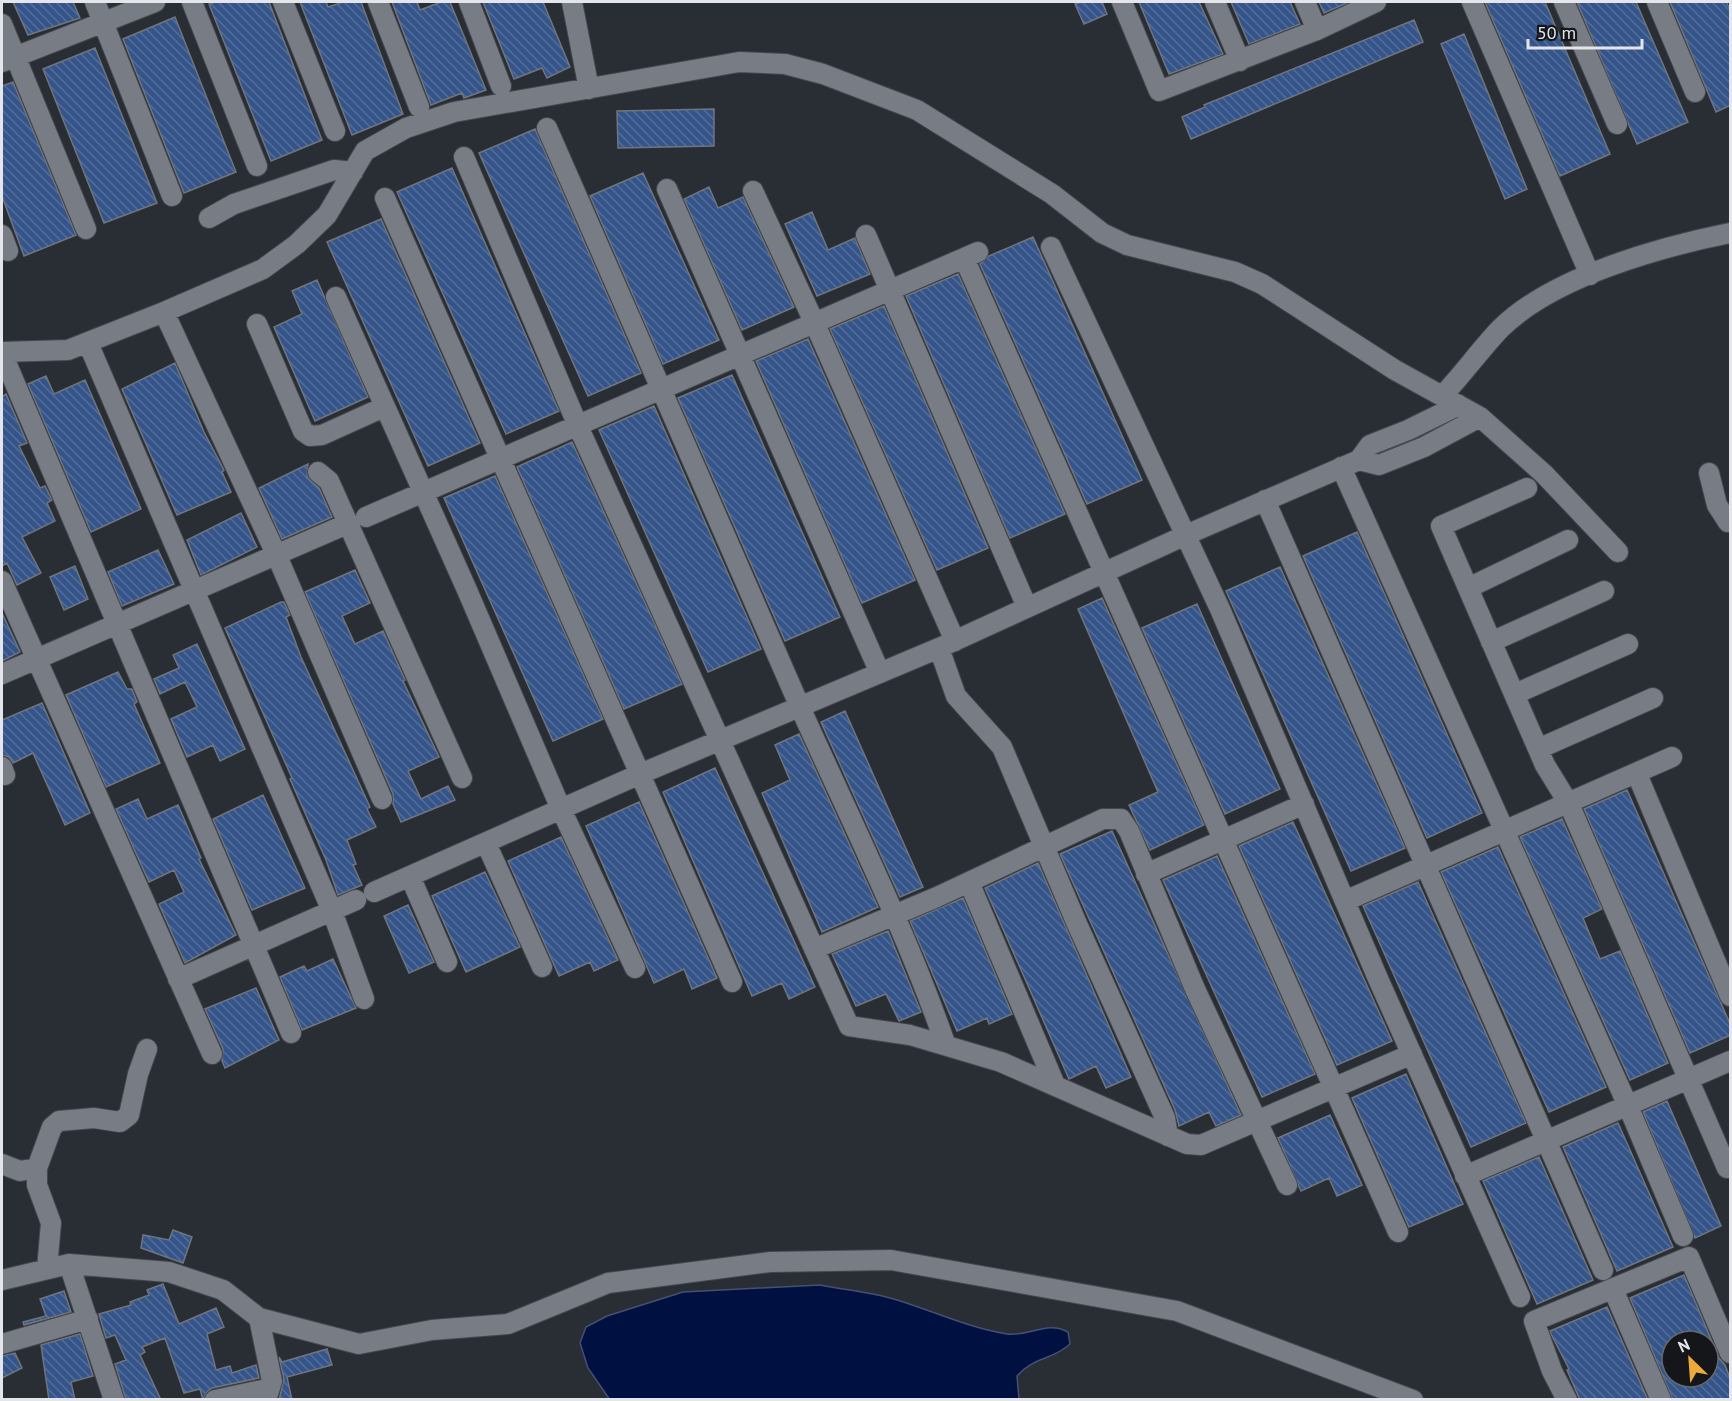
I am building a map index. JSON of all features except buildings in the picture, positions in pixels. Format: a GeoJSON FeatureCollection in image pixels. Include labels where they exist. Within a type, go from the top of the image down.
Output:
{"type":"FeatureCollection","features":[{"type":"Feature","properties":{"kind":"street"},"geometry":{"type":"LineString","coordinates":[[95,2],[172,196]]}},
{"type":"Feature","properties":{"kind":"street"},"geometry":{"type":"LineString","coordinates":[[8,59],[155,2]]}},
{"type":"Feature","properties":{"kind":"street"},"geometry":{"type":"LineString","coordinates":[[192,2],[257,166]]}},
{"type":"Feature","properties":{"kind":"street"},"geometry":{"type":"LineString","coordinates":[[283,2],[335,131]]}},
{"type":"Feature","properties":{"kind":"street"},"geometry":{"type":"LineString","coordinates":[[378,2],[419,107]]}},
{"type":"Feature","properties":{"kind":"street"},"geometry":{"type":"LineString","coordinates":[[469,2],[501,86]]}},
{"type":"Feature","properties":{"kind":"street"},"geometry":{"type":"LineString","coordinates":[[572,2],[589,89]]}},
{"type":"Feature","properties":{"kind":"street"},"geometry":{"type":"LineString","coordinates":[[1122,2],[1159,91],[1317,30],[1376,2]]}},
{"type":"Feature","properties":{"kind":"street"},"geometry":{"type":"LineString","coordinates":[[1215,2],[1240,61]]}},
{"type":"Feature","properties":{"kind":"street"},"geometry":{"type":"LineString","coordinates":[[1305,2],[1317,30]]}},
{"type":"Feature","properties":{"kind":"street"},"geometry":{"type":"LineString","coordinates":[[1472,2],[1590,275]]}},
{"type":"Feature","properties":{"kind":"street"},"geometry":{"type":"LineString","coordinates":[[1564,2],[1617,124]]}},
{"type":"Feature","properties":{"kind":"street"},"geometry":{"type":"LineString","coordinates":[[1657,2],[1695,92]]}},
{"type":"Feature","properties":{"kind":"street"},"geometry":{"type":"LineString","coordinates":[[2,24],[8,59],[86,229]]}},
{"type":"Feature","properties":{"kind":"street"},"geometry":{"type":"LineString","coordinates":[[291,1034],[2,352],[68,350],[164,312],[263,268],[297,244],[327,215],[365,151],[406,128],[454,112],[739,62],[785,64],[823,74],[918,110],[1052,194],[1102,232],[1127,245],[1235,272],[1262,284],[1395,370],[1480,417],[1544,474],[1618,552]]}},
{"type":"Feature","properties":{"kind":"street"},"geometry":{"type":"LineString","coordinates":[[547,128],[894,915],[926,990],[945,1043]]}},
{"type":"Feature","properties":{"kind":"street"},"geometry":{"type":"LineString","coordinates":[[464,157],[578,426],[849,1026],[945,1043],[1001,1062],[1187,1144],[1201,1144],[1412,1054]]}},
{"type":"Feature","properties":{"kind":"street"},"geometry":{"type":"LineString","coordinates":[[209,218],[234,204],[334,170],[353,172]]}},
{"type":"Feature","properties":{"kind":"street"},"geometry":{"type":"LineString","coordinates":[[667,189],[880,673]]}},
{"type":"Feature","properties":{"kind":"street"},"geometry":{"type":"LineString","coordinates":[[753,191],[815,324],[947,645],[956,696],[1002,747],[1165,1118],[1167,1136]]}},
{"type":"Feature","properties":{"kind":"street"},"geometry":{"type":"LineString","coordinates":[[385,198],[732,982]]}},
{"type":"Feature","properties":{"kind":"street"},"geometry":{"type":"LineString","coordinates":[[178,979],[640,774],[947,645],[1186,535],[1350,464],[1370,445],[1408,430],[1451,400],[1466,371],[1500,329],[1530,305],[1590,275],[1674,244],[1731,233]]}},
{"type":"Feature","properties":{"kind":"street"},"geometry":{"type":"LineString","coordinates":[[866,235],[1028,608]]}},
{"type":"Feature","properties":{"kind":"street"},"geometry":{"type":"LineString","coordinates":[[1051,247],[1186,535],[1520,1297]]}},
{"type":"Feature","properties":{"kind":"street"},"geometry":{"type":"LineString","coordinates":[[366,517],[891,292],[971,255],[1103,573],[1225,840],[1398,1232]]}},
{"type":"Feature","properties":{"kind":"street"},"geometry":{"type":"LineString","coordinates":[[336,297],[561,809],[635,968]]}},
{"type":"Feature","properties":{"kind":"street"},"geometry":{"type":"LineString","coordinates":[[164,312],[277,556],[382,799]]}},
{"type":"Feature","properties":{"kind":"street"},"geometry":{"type":"LineString","coordinates":[[257,324],[303,431],[310,436],[322,435],[384,407]]}},
{"type":"Feature","properties":{"kind":"street"},"geometry":{"type":"LineString","coordinates":[[88,343],[193,592],[332,911],[364,999]]}},
{"type":"Feature","properties":{"kind":"street"},"geometry":{"type":"LineString","coordinates":[[1350,464],[1379,465],[1424,447],[1480,417]]}},
{"type":"Feature","properties":{"kind":"street"},"geometry":{"type":"LineString","coordinates":[[1350,464],[1505,831],[1628,1106],[1683,1236]]}},
{"type":"Feature","properties":{"kind":"street"},"geometry":{"type":"LineString","coordinates":[[318,472],[329,481],[462,778]]}},
{"type":"Feature","properties":{"kind":"street"},"geometry":{"type":"LineString","coordinates":[[1709,473],[1717,505],[1728,522],[1731,522]]}},
{"type":"Feature","properties":{"kind":"street"},"geometry":{"type":"LineString","coordinates":[[1527,488],[1441,526],[1545,765],[1569,804],[1727,1168]]}},
{"type":"Feature","properties":{"kind":"street"},"geometry":{"type":"LineString","coordinates":[[1265,500],[1603,1270]]}},
{"type":"Feature","properties":{"kind":"street"},"geometry":{"type":"LineString","coordinates":[[2,674],[347,524]]}},
{"type":"Feature","properties":{"kind":"street"},"geometry":{"type":"LineString","coordinates":[[1468,588],[1568,540]]}},
{"type":"Feature","properties":{"kind":"street"},"geometry":{"type":"LineString","coordinates":[[2,581],[212,1054]]}},
{"type":"Feature","properties":{"kind":"street"},"geometry":{"type":"LineString","coordinates":[[1491,642],[1604,591]]}},
{"type":"Feature","properties":{"kind":"street"},"geometry":{"type":"LineString","coordinates":[[1515,694],[1628,644]]}},
{"type":"Feature","properties":{"kind":"street"},"geometry":{"type":"LineString","coordinates":[[1539,749],[1653,698]]}},
{"type":"Feature","properties":{"kind":"street"},"geometry":{"type":"LineString","coordinates":[[1345,901],[1672,757]]}},
{"type":"Feature","properties":{"kind":"street"},"geometry":{"type":"LineString","coordinates":[[1637,774],[1731,996]]}},
{"type":"Feature","properties":{"kind":"street"},"geometry":{"type":"LineString","coordinates":[[1146,874],[1304,804]]}},
{"type":"Feature","properties":{"kind":"street"},"geometry":{"type":"LineString","coordinates":[[814,949],[1045,848],[1103,819],[1121,819],[1129,831],[1195,989],[1287,1185]]}},
{"type":"Feature","properties":{"kind":"street"},"geometry":{"type":"LineString","coordinates":[[486,843],[542,967]]}},
{"type":"Feature","properties":{"kind":"street"},"geometry":{"type":"LineString","coordinates":[[410,876],[447,962]]}},
{"type":"Feature","properties":{"kind":"street"},"geometry":{"type":"LineString","coordinates":[[969,882],[1054,1085]]}},
{"type":"Feature","properties":{"kind":"street"},"geometry":{"type":"LineString","coordinates":[[47,1269],[51,1223],[37,1185],[37,1168],[52,1126],[59,1121],[94,1118],[120,1122],[129,1115],[138,1074],[147,1049]]}},
{"type":"Feature","properties":{"kind":"street"},"geometry":{"type":"LineString","coordinates":[[1465,1176],[1731,1061]]}},
{"type":"Feature","properties":{"kind":"street"},"geometry":{"type":"LineString","coordinates":[[2,1164],[20,1171],[37,1168]]}},
{"type":"Feature","properties":{"kind":"street"},"geometry":{"type":"LineString","coordinates":[[1567,1400],[1552,1371],[1534,1321],[1689,1257],[1731,1353]]}},
{"type":"Feature","properties":{"kind":"street"},"geometry":{"type":"LineString","coordinates":[[2,1280],[69,1264],[169,1272],[223,1290],[259,1318],[359,1344],[432,1330],[508,1324],[608,1283],[770,1262],[891,1260],[1177,1311],[1413,1400]]}},
{"type":"Feature","properties":{"kind":"street"},"geometry":{"type":"LineString","coordinates":[[69,1264],[114,1400]]}},
{"type":"Feature","properties":{"kind":"street"},"geometry":{"type":"LineString","coordinates":[[1613,1290],[1661,1400]]}},
{"type":"Feature","properties":{"kind":"street"},"geometry":{"type":"LineString","coordinates":[[216,1400],[267,1394],[272,1381],[259,1318]]}},
{"type":"Feature","properties":{"kind":"street"},"geometry":{"type":"LineString","coordinates":[[2,1344],[88,1319]]}},
{"type":"Feature","properties":{"kind":"shaded area"},"geometry":{"type":"Polygon","coordinates":[[[820,1285],[888,1297],[965,1324],[1007,1334],[1045,1328],[1060,1329],[1068,1332],[1070,1344],[1057,1353],[1030,1365],[1017,1376],[1019,1399],[610,1400],[588,1368],[580,1343],[586,1327],[607,1316],[683,1292],[820,1285]]]}}]}
